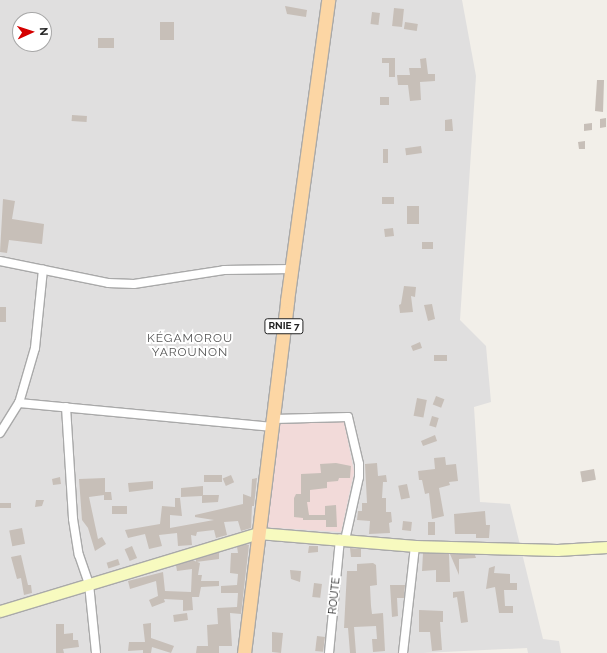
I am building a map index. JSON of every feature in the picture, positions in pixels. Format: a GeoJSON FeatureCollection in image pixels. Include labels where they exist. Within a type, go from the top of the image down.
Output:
{"type":"FeatureCollection","features":[{"type":"Feature","properties":{"kind":"main road","name":"RNIE 7"},"geometry":{"type":"LineString","coordinates":[[244,653],[258,533],[328,0]]}},
{"type":"Feature","properties":{"kind":"street"},"geometry":{"type":"LineString","coordinates":[[0,262],[43,269],[108,283],[134,284],[224,270],[292,269]]}},
{"type":"Feature","properties":{"kind":"street"},"geometry":{"type":"LineString","coordinates":[[0,433],[19,403],[35,348],[43,269]]}},
{"type":"Feature","properties":{"kind":"street"},"geometry":{"type":"LineString","coordinates":[[19,403],[273,423]]}},
{"type":"Feature","properties":{"kind":"street"},"geometry":{"type":"LineString","coordinates":[[66,407],[73,519],[79,555],[89,584],[96,653]]}},
{"type":"Feature","properties":{"kind":"street","name":"ROUTE"},"geometry":{"type":"LineString","coordinates":[[273,423],[348,417],[359,464],[359,477],[343,540],[329,653]]}},
{"type":"Feature","properties":{"kind":"street"},"geometry":{"type":"LineString","coordinates":[[0,611],[258,533],[415,546],[557,550],[595,549],[607,547]]}},
{"type":"Feature","properties":{"kind":"street"},"geometry":{"type":"LineString","coordinates":[[404,653],[415,546]]}},
{"type":"Feature","properties":{"kind":"shaded area"},"geometry":{"type":"Polygon","coordinates":[[[0,0],[462,0],[476,76],[460,320],[486,346],[491,402],[474,407],[480,502],[510,504],[543,639],[559,641],[561,653],[528,653],[527,648],[423,653],[0,653],[0,0]]]}},
{"type":"Feature","properties":{"kind":"shaded area"},"geometry":{"type":"Polygon","coordinates":[[[278,422],[344,422],[354,472],[341,532],[263,527],[278,422]]]}},
{"type":"Feature","properties":{"kind":"building"},"geometry":{"type":"Polygon","coordinates":[[[285,6],[307,10],[306,17],[287,14],[285,6]]]}},
{"type":"Feature","properties":{"kind":"building"},"geometry":{"type":"Polygon","coordinates":[[[394,8],[404,9],[402,27],[392,26],[394,8]]]}},
{"type":"Feature","properties":{"kind":"building"},"geometry":{"type":"Polygon","coordinates":[[[372,12],[380,13],[378,25],[371,24],[372,12]]]}},
{"type":"Feature","properties":{"kind":"building"},"geometry":{"type":"Polygon","coordinates":[[[160,22],[174,22],[174,40],[160,40],[160,22]]]}},
{"type":"Feature","properties":{"kind":"building"},"geometry":{"type":"Polygon","coordinates":[[[405,22],[418,24],[417,31],[404,29],[405,22]]]}},
{"type":"Feature","properties":{"kind":"building"},"geometry":{"type":"Polygon","coordinates":[[[98,38],[114,38],[114,48],[98,48],[98,38]]]}},
{"type":"Feature","properties":{"kind":"building"},"geometry":{"type":"Polygon","coordinates":[[[382,58],[395,58],[395,77],[389,77],[389,63],[382,63],[382,58]]]}},
{"type":"Feature","properties":{"kind":"building"},"geometry":{"type":"Polygon","coordinates":[[[426,58],[428,74],[435,74],[435,81],[420,82],[421,100],[410,101],[408,85],[398,85],[397,75],[410,75],[409,68],[421,68],[420,59],[426,58]]]}},
{"type":"Feature","properties":{"kind":"building"},"geometry":{"type":"Polygon","coordinates":[[[597,80],[604,80],[603,112],[595,111],[597,80]]]}},
{"type":"Feature","properties":{"kind":"building"},"geometry":{"type":"Polygon","coordinates":[[[380,97],[389,97],[389,105],[380,105],[380,97]]]}},
{"type":"Feature","properties":{"kind":"building"},"geometry":{"type":"Polygon","coordinates":[[[72,115],[87,116],[87,122],[72,121],[72,115]]]}},
{"type":"Feature","properties":{"kind":"building"},"geometry":{"type":"Polygon","coordinates":[[[606,118],[606,127],[600,128],[600,119],[606,118]]]}},
{"type":"Feature","properties":{"kind":"building"},"geometry":{"type":"Polygon","coordinates":[[[452,119],[453,131],[445,131],[445,120],[452,119]]]}},
{"type":"Feature","properties":{"kind":"building"},"geometry":{"type":"Polygon","coordinates":[[[592,123],[592,130],[584,131],[584,124],[592,123]]]}},
{"type":"Feature","properties":{"kind":"building"},"geometry":{"type":"Polygon","coordinates":[[[585,141],[585,149],[579,149],[578,142],[585,141]]]}},
{"type":"Feature","properties":{"kind":"building"},"geometry":{"type":"Polygon","coordinates":[[[421,146],[422,153],[406,155],[405,148],[421,146]]]}},
{"type":"Feature","properties":{"kind":"building"},"geometry":{"type":"Polygon","coordinates":[[[383,149],[388,149],[388,163],[383,163],[383,149]]]}},
{"type":"Feature","properties":{"kind":"building"},"geometry":{"type":"Polygon","coordinates":[[[382,197],[394,197],[394,204],[382,204],[382,197]]]}},
{"type":"Feature","properties":{"kind":"building"},"geometry":{"type":"Polygon","coordinates":[[[3,199],[15,201],[12,219],[44,224],[42,244],[9,240],[7,253],[0,252],[3,199]]]}},
{"type":"Feature","properties":{"kind":"building"},"geometry":{"type":"Polygon","coordinates":[[[407,206],[419,206],[419,224],[407,224],[407,206]]]}},
{"type":"Feature","properties":{"kind":"building"},"geometry":{"type":"Polygon","coordinates":[[[393,228],[394,236],[385,237],[384,229],[393,228]]]}},
{"type":"Feature","properties":{"kind":"building"},"geometry":{"type":"Polygon","coordinates":[[[422,242],[433,242],[433,249],[422,249],[422,242]]]}},
{"type":"Feature","properties":{"kind":"building"},"geometry":{"type":"Polygon","coordinates":[[[404,286],[416,287],[415,297],[411,296],[413,312],[400,313],[399,305],[401,304],[404,286]]]}},
{"type":"Feature","properties":{"kind":"building"},"geometry":{"type":"Polygon","coordinates":[[[432,304],[435,319],[428,321],[424,305],[432,304]]]}},
{"type":"Feature","properties":{"kind":"building"},"geometry":{"type":"Polygon","coordinates":[[[0,307],[6,307],[6,322],[0,322],[0,307]]]}},
{"type":"Feature","properties":{"kind":"building"},"geometry":{"type":"Polygon","coordinates":[[[420,342],[422,348],[413,351],[411,346],[420,342]]]}},
{"type":"Feature","properties":{"kind":"building"},"geometry":{"type":"Polygon","coordinates":[[[434,355],[447,355],[447,361],[434,361],[434,355]]]}},
{"type":"Feature","properties":{"kind":"building"},"geometry":{"type":"Polygon","coordinates":[[[436,396],[444,399],[441,408],[433,404],[436,396]]]}},
{"type":"Feature","properties":{"kind":"building"},"geometry":{"type":"Polygon","coordinates":[[[417,398],[427,400],[423,418],[414,416],[417,398]]]}},
{"type":"Feature","properties":{"kind":"building"},"geometry":{"type":"Polygon","coordinates":[[[432,416],[439,418],[436,428],[429,426],[432,416]]]}},
{"type":"Feature","properties":{"kind":"building"},"geometry":{"type":"Polygon","coordinates":[[[435,435],[437,441],[423,446],[421,441],[435,435]]]}},
{"type":"Feature","properties":{"kind":"building"},"geometry":{"type":"Polygon","coordinates":[[[445,457],[446,465],[456,464],[458,481],[449,482],[450,485],[439,488],[444,516],[432,519],[429,493],[425,494],[422,480],[419,480],[418,471],[435,469],[434,458],[445,457]]]}},
{"type":"Feature","properties":{"kind":"building"},"geometry":{"type":"Polygon","coordinates":[[[336,463],[351,466],[350,478],[339,478],[338,481],[327,482],[327,488],[310,490],[310,502],[307,502],[309,515],[325,515],[325,506],[336,505],[337,527],[326,527],[326,520],[303,520],[303,518],[294,517],[294,498],[296,494],[301,494],[301,474],[321,473],[320,464],[336,463]]]}},
{"type":"Feature","properties":{"kind":"building"},"geometry":{"type":"Polygon","coordinates":[[[377,463],[378,476],[386,475],[387,482],[383,482],[382,498],[386,498],[386,512],[391,512],[392,522],[389,523],[390,533],[369,534],[370,521],[357,520],[358,511],[362,511],[362,503],[367,503],[365,464],[377,463]]]}},
{"type":"Feature","properties":{"kind":"building"},"geometry":{"type":"Polygon","coordinates":[[[594,469],[596,480],[582,482],[580,471],[594,469]]]}},
{"type":"Feature","properties":{"kind":"building"},"geometry":{"type":"Polygon","coordinates":[[[204,475],[222,475],[222,482],[204,482],[204,475]]]}},
{"type":"Feature","properties":{"kind":"building"},"geometry":{"type":"Polygon","coordinates":[[[231,475],[234,482],[226,486],[223,479],[231,475]]]}},
{"type":"Feature","properties":{"kind":"building"},"geometry":{"type":"Polygon","coordinates":[[[60,477],[61,484],[53,485],[52,479],[60,477]]]}},
{"type":"Feature","properties":{"kind":"building"},"geometry":{"type":"Polygon","coordinates":[[[105,478],[105,492],[111,492],[112,500],[104,500],[104,495],[89,497],[98,539],[102,537],[106,544],[95,551],[88,528],[82,520],[79,479],[105,478]]]}},
{"type":"Feature","properties":{"kind":"building"},"geometry":{"type":"Polygon","coordinates":[[[257,478],[254,506],[252,506],[251,528],[241,531],[238,521],[224,522],[227,535],[216,538],[214,530],[197,532],[196,536],[191,535],[192,545],[178,546],[177,533],[159,535],[162,546],[149,549],[145,534],[128,538],[125,530],[160,524],[162,506],[175,507],[175,498],[180,498],[182,516],[170,515],[170,528],[214,520],[195,517],[195,515],[243,504],[243,494],[251,497],[252,479],[257,478]]]}},
{"type":"Feature","properties":{"kind":"building"},"geometry":{"type":"Polygon","coordinates":[[[153,481],[153,489],[129,492],[128,483],[153,481]]]}},
{"type":"Feature","properties":{"kind":"building"},"geometry":{"type":"Polygon","coordinates":[[[407,484],[410,498],[401,500],[398,486],[407,484]]]}},
{"type":"Feature","properties":{"kind":"building"},"geometry":{"type":"Polygon","coordinates":[[[203,486],[203,495],[219,495],[218,502],[202,503],[202,496],[181,497],[181,488],[203,486]]]}},
{"type":"Feature","properties":{"kind":"building"},"geometry":{"type":"Polygon","coordinates":[[[36,500],[44,500],[42,506],[35,507],[36,500]]]}},
{"type":"Feature","properties":{"kind":"building"},"geometry":{"type":"Polygon","coordinates":[[[0,503],[11,503],[11,508],[0,508],[0,503]]]}},
{"type":"Feature","properties":{"kind":"building"},"geometry":{"type":"Polygon","coordinates":[[[112,506],[127,506],[127,514],[112,514],[112,506]]]}},
{"type":"Feature","properties":{"kind":"building"},"geometry":{"type":"Polygon","coordinates":[[[485,511],[486,525],[490,525],[489,538],[476,538],[476,534],[455,534],[454,514],[485,511]]]}},
{"type":"Feature","properties":{"kind":"building"},"geometry":{"type":"Polygon","coordinates":[[[403,521],[412,522],[411,531],[402,530],[403,521]]]}},
{"type":"Feature","properties":{"kind":"building"},"geometry":{"type":"Polygon","coordinates":[[[428,522],[435,522],[435,535],[428,535],[428,522]]]}},
{"type":"Feature","properties":{"kind":"building"},"geometry":{"type":"Polygon","coordinates":[[[22,528],[25,544],[12,546],[9,530],[22,528]]]}},
{"type":"Feature","properties":{"kind":"building"},"geometry":{"type":"Polygon","coordinates":[[[245,544],[249,545],[241,614],[230,613],[232,646],[219,646],[219,653],[196,653],[197,646],[208,646],[207,625],[218,624],[217,608],[237,607],[238,593],[221,593],[221,586],[237,585],[238,574],[230,573],[231,553],[238,553],[237,547],[245,544]]]}},
{"type":"Feature","properties":{"kind":"building"},"geometry":{"type":"Polygon","coordinates":[[[132,546],[137,558],[130,561],[125,549],[132,546]]]}},
{"type":"Feature","properties":{"kind":"building"},"geometry":{"type":"Polygon","coordinates":[[[309,546],[318,546],[318,552],[308,553],[309,546]]]}},
{"type":"Feature","properties":{"kind":"building"},"geometry":{"type":"Polygon","coordinates":[[[350,548],[361,549],[361,557],[351,557],[350,548]]]}},
{"type":"Feature","properties":{"kind":"building"},"geometry":{"type":"Polygon","coordinates":[[[219,552],[219,559],[196,562],[196,559],[219,552]]]}},
{"type":"Feature","properties":{"kind":"building"},"geometry":{"type":"Polygon","coordinates":[[[423,553],[449,554],[450,582],[436,582],[436,570],[422,571],[423,553]]]}},
{"type":"Feature","properties":{"kind":"building"},"geometry":{"type":"Polygon","coordinates":[[[450,554],[475,555],[476,558],[459,559],[459,575],[450,554]]]}},
{"type":"Feature","properties":{"kind":"building"},"geometry":{"type":"Polygon","coordinates":[[[21,555],[28,585],[31,585],[32,593],[24,595],[21,578],[17,579],[11,557],[21,555]]]}},
{"type":"Feature","properties":{"kind":"building"},"geometry":{"type":"Polygon","coordinates":[[[118,559],[120,565],[108,568],[107,563],[118,559]]]}},
{"type":"Feature","properties":{"kind":"building"},"geometry":{"type":"Polygon","coordinates":[[[192,560],[200,563],[198,575],[202,575],[201,581],[219,581],[219,586],[201,587],[199,597],[192,597],[193,610],[183,611],[183,600],[164,599],[165,602],[152,607],[149,600],[158,596],[156,581],[130,589],[128,581],[163,572],[165,591],[191,592],[192,569],[177,571],[176,565],[192,560]]]}},
{"type":"Feature","properties":{"kind":"building"},"geometry":{"type":"Polygon","coordinates":[[[373,563],[376,565],[377,585],[370,586],[372,614],[383,613],[385,651],[373,652],[372,639],[377,639],[376,626],[354,627],[356,653],[350,653],[348,628],[344,628],[347,571],[357,571],[357,564],[373,563]]]}},
{"type":"Feature","properties":{"kind":"building"},"geometry":{"type":"Polygon","coordinates":[[[495,566],[494,573],[510,574],[510,583],[517,583],[517,590],[504,590],[505,606],[513,606],[513,613],[499,613],[495,587],[486,589],[489,568],[495,566]]]}},
{"type":"Feature","properties":{"kind":"building"},"geometry":{"type":"Polygon","coordinates":[[[290,570],[301,571],[300,582],[291,579],[290,570]]]}},
{"type":"Feature","properties":{"kind":"building"},"geometry":{"type":"Polygon","coordinates":[[[314,583],[322,584],[320,598],[312,597],[314,583]]]}},
{"type":"Feature","properties":{"kind":"building"},"geometry":{"type":"Polygon","coordinates":[[[390,585],[405,585],[404,598],[397,598],[398,616],[392,617],[390,585]]]}},
{"type":"Feature","properties":{"kind":"building"},"geometry":{"type":"Polygon","coordinates":[[[464,591],[468,622],[461,623],[457,597],[453,598],[453,592],[464,591]]]}},
{"type":"Feature","properties":{"kind":"building"},"geometry":{"type":"Polygon","coordinates":[[[419,610],[443,611],[443,622],[440,622],[442,650],[432,651],[430,632],[419,632],[419,610]]]}},
{"type":"Feature","properties":{"kind":"building"},"geometry":{"type":"Polygon","coordinates":[[[187,613],[188,620],[174,622],[173,615],[187,613]]]}},
{"type":"Feature","properties":{"kind":"building"},"geometry":{"type":"Polygon","coordinates":[[[151,623],[151,638],[174,646],[171,653],[152,647],[151,653],[143,653],[143,650],[128,651],[129,642],[145,642],[143,624],[151,623]]]}},
{"type":"Feature","properties":{"kind":"building"},"geometry":{"type":"Polygon","coordinates":[[[56,624],[64,624],[64,634],[73,633],[73,640],[78,640],[79,647],[63,649],[64,653],[56,653],[56,624]]]}},
{"type":"Feature","properties":{"kind":"building"},"geometry":{"type":"Polygon","coordinates":[[[272,632],[283,633],[281,653],[272,652],[272,632]]]}},
{"type":"Feature","properties":{"kind":"building"},"geometry":{"type":"Polygon","coordinates":[[[317,636],[325,637],[323,652],[315,651],[317,636]]]}},
{"type":"Feature","properties":{"kind":"district","name":"KÉGAMOROU YAROUNON"},"geometry":{"type":"Point","coordinates":[190,346]}}]}
